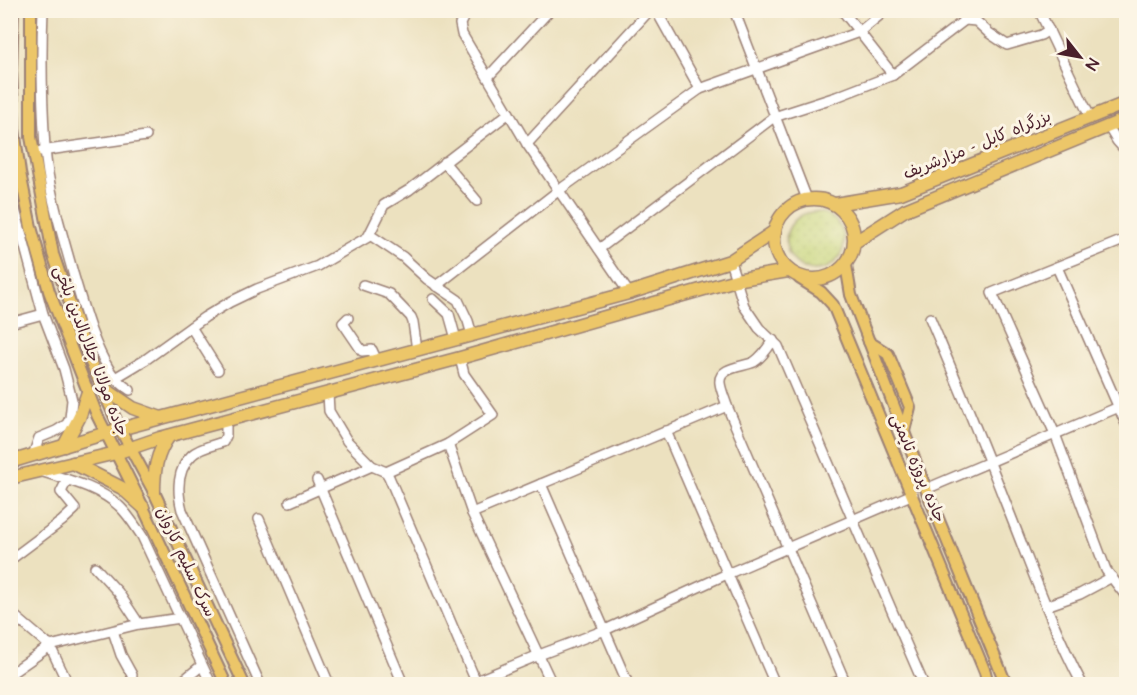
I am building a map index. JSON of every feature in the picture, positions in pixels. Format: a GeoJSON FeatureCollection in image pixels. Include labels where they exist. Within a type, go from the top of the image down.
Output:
{"type":"FeatureCollection","features":[{"type":"Feature","properties":{"kind":"highway","name":"بزرگراه کابل - مزارشریف"},"geometry":{"type":"LineString","coordinates":[[835,204],[902,193],[1126,103]]}},
{"type":"Feature","properties":{"kind":"highway","name":"بزرگراه کابل - مزارشریف"},"geometry":{"type":"LineString","coordinates":[[855,242],[905,210],[1126,119]]}},
{"type":"Feature","properties":{"kind":"highway"},"geometry":{"type":"LineString","coordinates":[[10,478],[116,453],[169,436],[460,358],[736,280],[794,274],[816,280],[833,276],[846,265],[853,254],[855,242],[853,227],[846,214],[835,204],[821,199],[807,199],[792,205],[781,216],[774,231],[774,246],[779,260],[794,274]]}},
{"type":"Feature","properties":{"kind":"highway"},"geometry":{"type":"LineString","coordinates":[[10,462],[120,429],[629,294],[730,261],[774,231]]}},
{"type":"Feature","properties":{"kind":"highway"},"geometry":{"type":"LineString","coordinates":[[102,387],[133,408],[162,418]]}},
{"type":"Feature","properties":{"kind":"highway"},"geometry":{"type":"LineString","coordinates":[[64,446],[80,418],[88,392]]}},
{"type":"Feature","properties":{"kind":"highway"},"geometry":{"type":"LineString","coordinates":[[154,492],[156,463],[162,446],[169,436]]}},
{"type":"Feature","properties":{"kind":"highway"},"geometry":{"type":"LineString","coordinates":[[73,463],[122,488],[144,507]]}},
{"type":"Feature","properties":{"kind":"main road","name":"جاده مولانا جلال‌الدین بلخی"},"geometry":{"type":"LineString","coordinates":[[13,10],[11,70],[14,129],[31,227],[49,291],[88,392],[116,453]]}},
{"type":"Feature","properties":{"kind":"main road","name":"جاده مولانا جلال‌الدین بلخی"},"geometry":{"type":"LineString","coordinates":[[31,10],[31,137],[53,254],[71,310],[120,429],[154,492],[244,684]]}},
{"type":"Feature","properties":{"kind":"main road","name":"جاده پروژه تایمنی"},"geometry":{"type":"LineString","coordinates":[[846,265],[851,295],[926,489],[1006,684]]}},
{"type":"Feature","properties":{"kind":"main road","name":"جاده پروژه تایمنی"},"geometry":{"type":"LineString","coordinates":[[794,274],[821,292],[833,304],[913,494],[988,684]]}},
{"type":"Feature","properties":{"kind":"main road","name":"سرک سلیم کاروان"},"geometry":{"type":"LineString","coordinates":[[116,453],[144,507],[226,684]]}},
{"type":"Feature","properties":{"kind":"street"},"geometry":{"type":"LineString","coordinates":[[43,10],[41,52],[45,150],[64,241],[86,315],[100,351],[116,378],[130,390]]}},
{"type":"Feature","properties":{"kind":"street"},"geometry":{"type":"LineString","coordinates":[[467,10],[460,29],[527,144],[629,294]]}},
{"type":"Feature","properties":{"kind":"street"},"geometry":{"type":"LineString","coordinates":[[488,77],[550,10]]}},
{"type":"Feature","properties":{"kind":"street"},"geometry":{"type":"LineString","coordinates":[[527,144],[650,10]]}},
{"type":"Feature","properties":{"kind":"street"},"geometry":{"type":"LineString","coordinates":[[657,10],[700,89]]}},
{"type":"Feature","properties":{"kind":"street"},"geometry":{"type":"LineString","coordinates":[[734,10],[807,199]]}},
{"type":"Feature","properties":{"kind":"street"},"geometry":{"type":"LineString","coordinates":[[842,10],[893,75]]}},
{"type":"Feature","properties":{"kind":"street"},"geometry":{"type":"LineString","coordinates":[[436,286],[558,191],[700,89],[859,32],[886,10]]}},
{"type":"Feature","properties":{"kind":"street"},"geometry":{"type":"LineString","coordinates":[[957,10],[965,20],[976,21],[1007,45],[1041,35],[1049,30]]}},
{"type":"Feature","properties":{"kind":"street"},"geometry":{"type":"LineString","coordinates":[[599,249],[774,117],[893,75],[978,10]]}},
{"type":"Feature","properties":{"kind":"street"},"geometry":{"type":"LineString","coordinates":[[1039,10],[1090,117]]}},
{"type":"Feature","properties":{"kind":"street"},"geometry":{"type":"LineString","coordinates":[[116,378],[191,327],[239,298],[256,289],[318,266],[370,236],[384,205],[399,197],[509,113]]}},
{"type":"Feature","properties":{"kind":"street"},"geometry":{"type":"LineString","coordinates":[[1108,126],[1126,151]]}},
{"type":"Feature","properties":{"kind":"street"},"geometry":{"type":"LineString","coordinates":[[33,152],[146,136]]}},
{"type":"Feature","properties":{"kind":"street"},"geometry":{"type":"LineString","coordinates":[[444,162],[477,201]]}},
{"type":"Feature","properties":{"kind":"street"},"geometry":{"type":"LineString","coordinates":[[10,191],[43,314],[64,369],[72,399],[67,424],[39,438],[33,456]]}},
{"type":"Feature","properties":{"kind":"street"},"geometry":{"type":"LineString","coordinates":[[370,236],[403,257],[461,304],[472,335]]}},
{"type":"Feature","properties":{"kind":"street"},"geometry":{"type":"LineString","coordinates":[[1126,240],[992,292],[1055,434],[1106,570],[1126,596]]}},
{"type":"Feature","properties":{"kind":"street"},"geometry":{"type":"LineString","coordinates":[[730,261],[744,306],[759,328],[778,346],[923,683]]}},
{"type":"Feature","properties":{"kind":"street"},"geometry":{"type":"LineString","coordinates":[[1057,267],[1123,406],[1126,424]]}},
{"type":"Feature","properties":{"kind":"street"},"geometry":{"type":"LineString","coordinates":[[363,285],[389,294],[411,317],[417,350]]}},
{"type":"Feature","properties":{"kind":"street"},"geometry":{"type":"LineString","coordinates":[[433,299],[448,314],[456,339]]}},
{"type":"Feature","properties":{"kind":"street"},"geometry":{"type":"LineString","coordinates":[[10,322],[43,314]]}},
{"type":"Feature","properties":{"kind":"street"},"geometry":{"type":"LineString","coordinates":[[348,318],[343,323],[362,351],[372,350],[377,360]]}},
{"type":"Feature","properties":{"kind":"street"},"geometry":{"type":"LineString","coordinates":[[930,318],[990,462],[1046,606],[1068,658],[1082,684]]}},
{"type":"Feature","properties":{"kind":"street"},"geometry":{"type":"LineString","coordinates":[[191,327],[218,370]]}},
{"type":"Feature","properties":{"kind":"street"},"geometry":{"type":"LineString","coordinates":[[773,340],[767,351],[754,362],[730,369],[722,375],[719,381],[845,682],[831,684]]}},
{"type":"Feature","properties":{"kind":"street"},"geometry":{"type":"LineString","coordinates":[[386,472],[448,444],[493,415],[464,374],[460,358]]}},
{"type":"Feature","properties":{"kind":"street"},"geometry":{"type":"LineString","coordinates":[[64,369],[78,365]]}},
{"type":"Feature","properties":{"kind":"street"},"geometry":{"type":"LineString","coordinates":[[328,394],[329,411],[347,441],[372,466],[386,472],[474,684],[539,655],[605,630],[727,574],[913,494]]}},
{"type":"Feature","properties":{"kind":"street"},"geometry":{"type":"LineString","coordinates":[[472,513],[728,406]]}},
{"type":"Feature","properties":{"kind":"street"},"geometry":{"type":"LineString","coordinates":[[926,489],[1123,406]]}},
{"type":"Feature","properties":{"kind":"street"},"geometry":{"type":"LineString","coordinates":[[226,421],[226,436],[223,441],[193,454],[185,464],[180,477],[179,498],[182,510],[260,684]]}},
{"type":"Feature","properties":{"kind":"street"},"geometry":{"type":"LineString","coordinates":[[666,431],[775,684]]}},
{"type":"Feature","properties":{"kind":"street"},"geometry":{"type":"LineString","coordinates":[[448,444],[472,513],[552,684]]}},
{"type":"Feature","properties":{"kind":"street"},"geometry":{"type":"LineString","coordinates":[[290,502],[372,466]]}},
{"type":"Feature","properties":{"kind":"street"},"geometry":{"type":"LineString","coordinates":[[40,471],[67,480],[109,499],[118,505],[128,517],[142,536],[211,684]]}},
{"type":"Feature","properties":{"kind":"street"},"geometry":{"type":"LineString","coordinates":[[10,560],[62,521],[75,508],[60,492],[67,480]]}},
{"type":"Feature","properties":{"kind":"street"},"geometry":{"type":"LineString","coordinates":[[317,480],[403,684]]}},
{"type":"Feature","properties":{"kind":"street"},"geometry":{"type":"LineString","coordinates":[[541,484],[628,684]]}},
{"type":"Feature","properties":{"kind":"street"},"geometry":{"type":"LineString","coordinates":[[259,519],[329,684]]}},
{"type":"Feature","properties":{"kind":"street"},"geometry":{"type":"LineString","coordinates":[[95,567],[140,624]]}},
{"type":"Feature","properties":{"kind":"street"},"geometry":{"type":"LineString","coordinates":[[1046,606],[1080,594],[1112,577]]}},
{"type":"Feature","properties":{"kind":"street"},"geometry":{"type":"LineString","coordinates":[[10,612],[50,646],[68,684]]}},
{"type":"Feature","properties":{"kind":"street"},"geometry":{"type":"LineString","coordinates":[[10,674],[50,646],[140,624],[181,618]]}},
{"type":"Feature","properties":{"kind":"street"},"geometry":{"type":"LineString","coordinates":[[113,631],[132,675]]}},
{"type":"Feature","properties":{"kind":"street"},"geometry":{"type":"LineString","coordinates":[[179,684],[201,666]]}},
{"type":"Feature","properties":{"kind":"green space"},"geometry":{"type":"Polygon","coordinates":[[[815,212],[826,214],[836,220],[842,230],[844,241],[842,252],[836,262],[826,268],[815,270],[804,268],[794,262],[788,252],[786,241],[788,230],[794,220],[804,214],[815,212]]]}}]}
